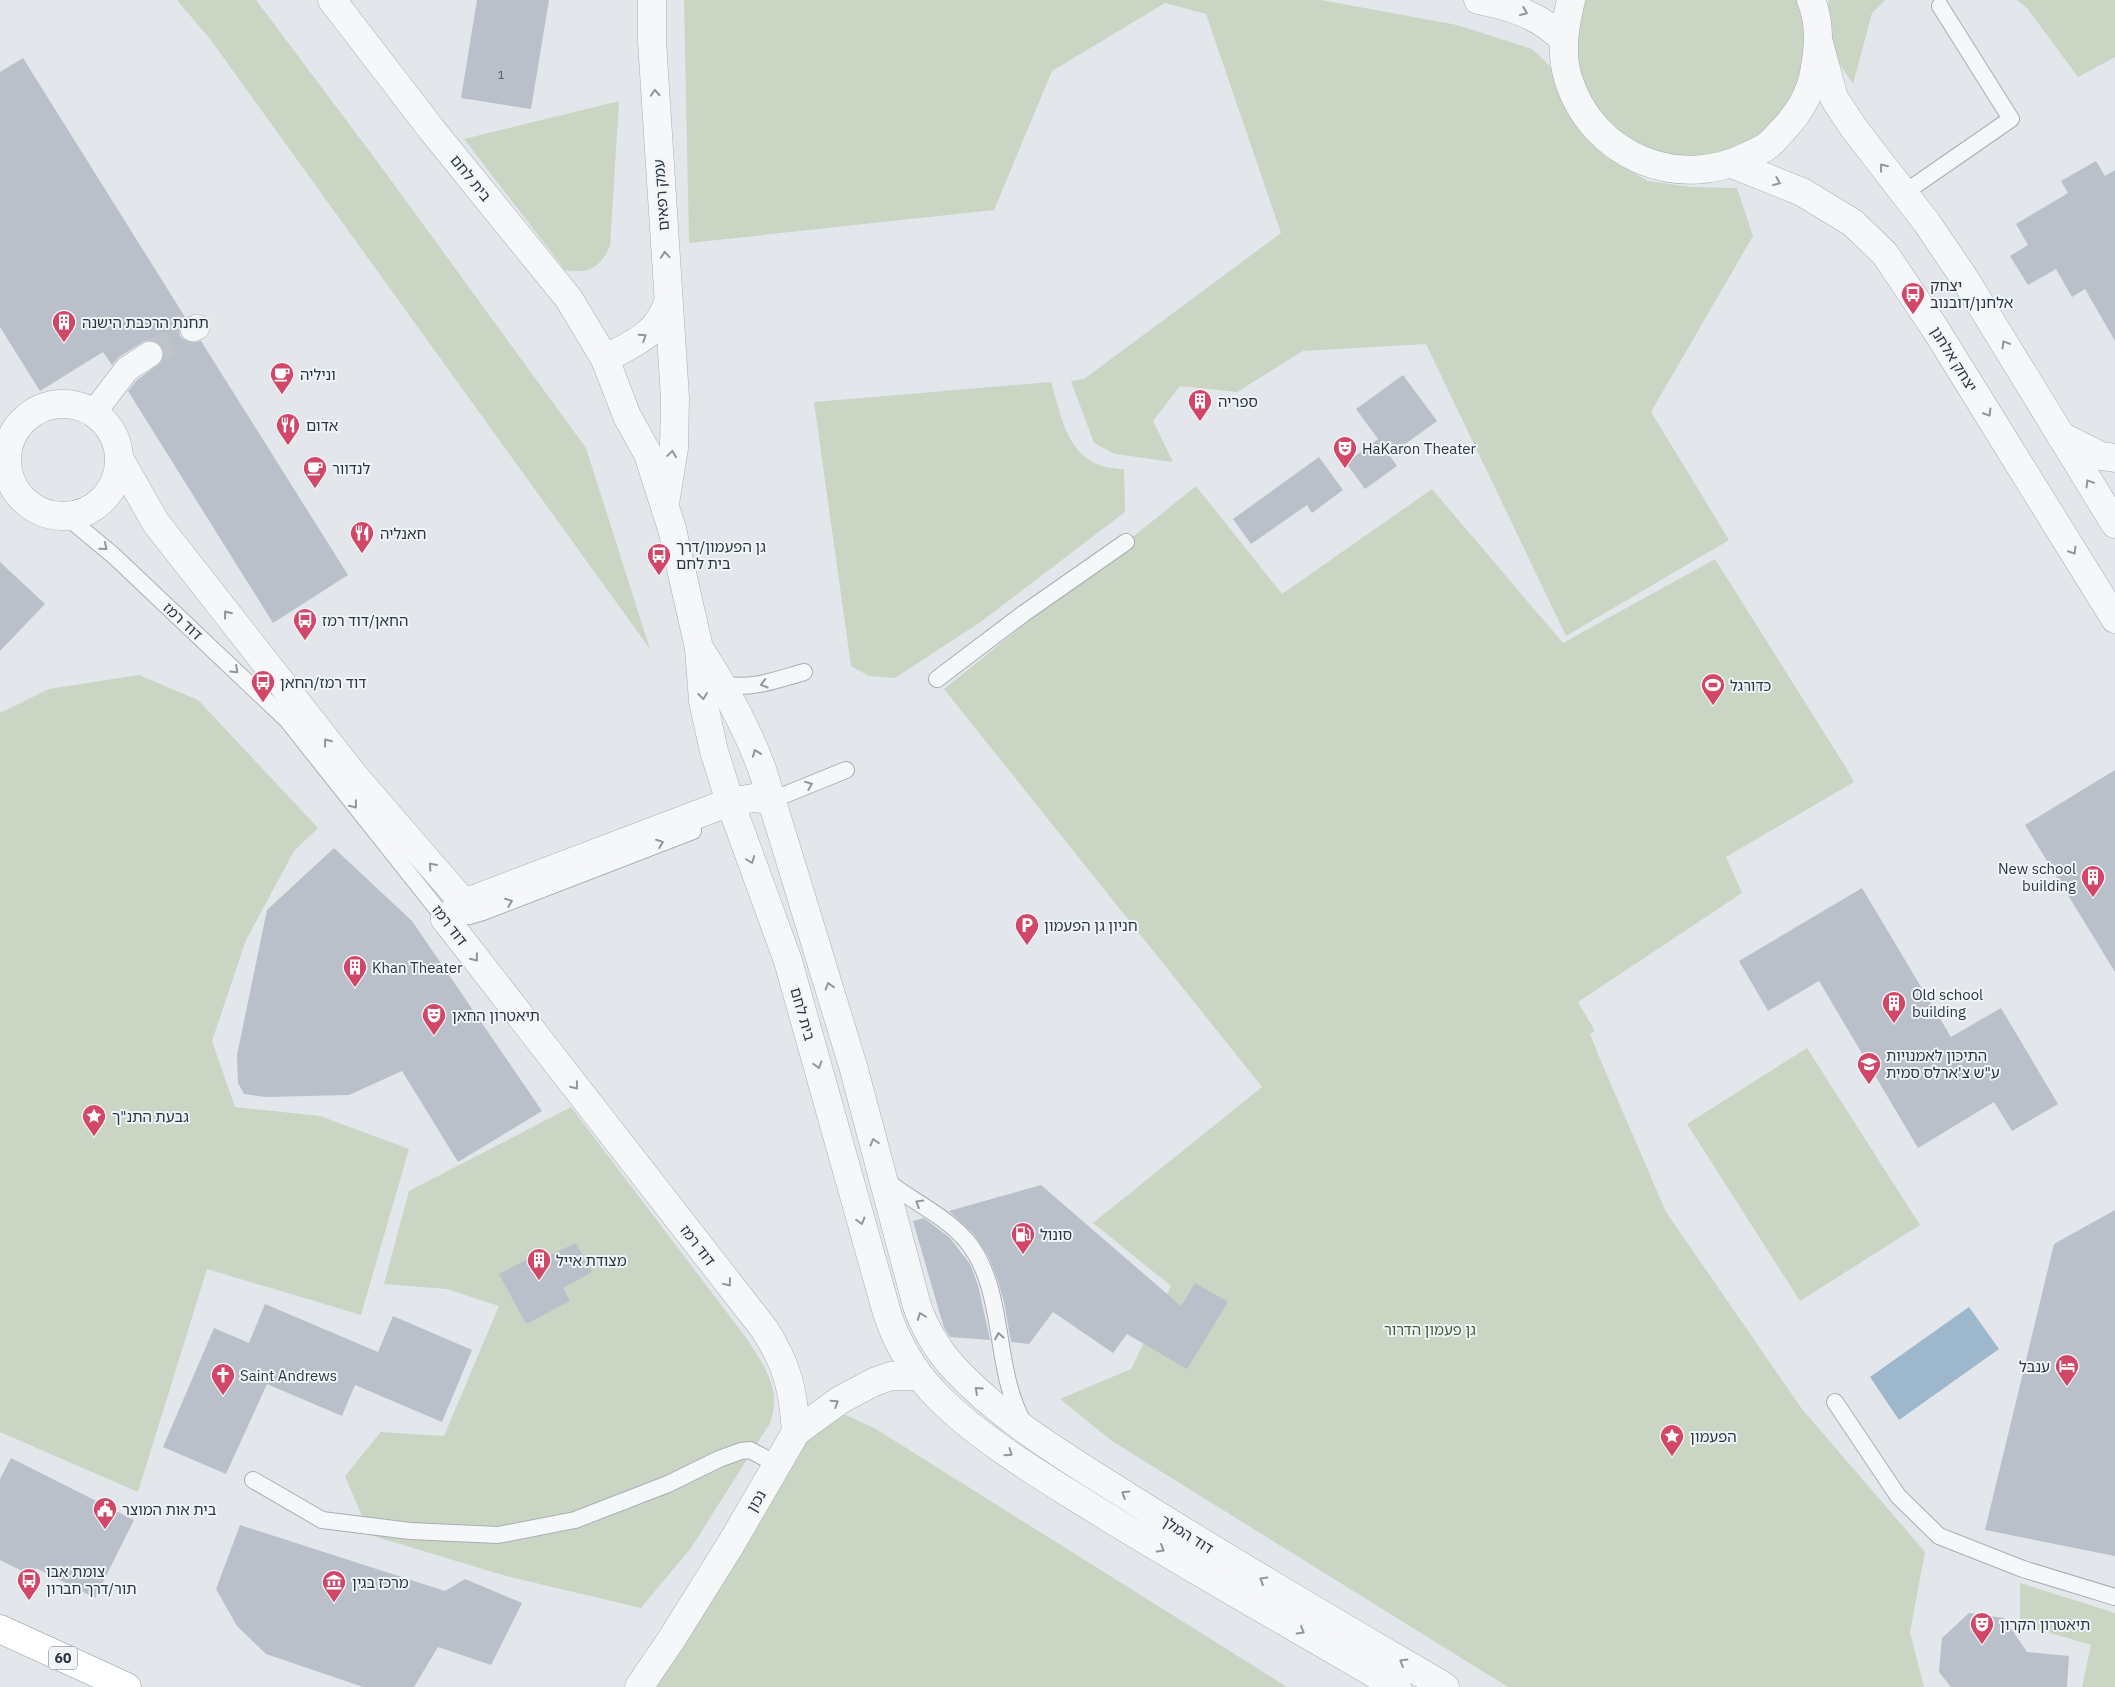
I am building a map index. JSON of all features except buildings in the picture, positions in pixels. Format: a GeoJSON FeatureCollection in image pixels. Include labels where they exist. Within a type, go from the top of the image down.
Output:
{"type":"FeatureCollection","features":[{"type":"Feature","properties":{"kind":"highway","name":"60"},"geometry":{"type":"LineString","coordinates":[[0,1629],[127,1687]]}},
{"type":"Feature","properties":{"kind":"street","name":"בית לחם"},"geometry":{"type":"LineString","coordinates":[[332,0],[432,130],[569,299],[605,359],[622,377],[641,408],[645,422],[648,454],[665,502],[699,648],[707,723],[732,808],[788,961],[887,1314],[897,1341],[919,1376]]}},
{"type":"Feature","properties":{"kind":"street","name":"עמק רפאים"},"geometry":{"type":"LineString","coordinates":[[605,359],[655,328],[662,320],[668,303],[652,41],[652,0]]}},
{"type":"Feature","properties":{"kind":"street"},"geometry":{"type":"LineString","coordinates":[[1478,0],[1517,9],[1552,28],[1563,39]]}},
{"type":"Feature","properties":{"kind":"street"},"geometry":{"type":"LineString","coordinates":[[1571,0],[1563,39],[1568,78],[1585,116],[1614,146],[1650,165],[1691,171],[1732,164],[1767,146],[1795,118],[1813,82],[1819,43],[1818,24],[1812,1]]}},
{"type":"Feature","properties":{"kind":"street"},"geometry":{"type":"LineString","coordinates":[[1819,43],[1834,98],[1965,279],[2115,524]]}},
{"type":"Feature","properties":{"kind":"street","name":"יצחק אלחנן"},"geometry":{"type":"LineString","coordinates":[[1732,164],[1802,192],[1853,223],[1884,254],[1936,330],[2115,619]]}},
{"type":"Feature","properties":{"kind":"street"},"geometry":{"type":"LineString","coordinates":[[665,502],[674,448],[675,420],[668,303]]}},
{"type":"Feature","properties":{"kind":"street"},"geometry":{"type":"LineString","coordinates":[[101,403],[127,369],[150,354]]}},
{"type":"Feature","properties":{"kind":"street"},"geometry":{"type":"LineString","coordinates":[[59,404],[77,406],[93,413],[107,425],[115,440],[119,458],[117,475],[105,498],[83,512],[58,516],[41,512],[26,503],[8,488],[11,482],[7,465],[8,447],[6,438],[27,417],[42,408],[59,404]]}},
{"type":"Feature","properties":{"kind":"street"},"geometry":{"type":"LineString","coordinates":[[2061,436],[2101,456],[2115,458]]}},
{"type":"Feature","properties":{"kind":"street","name":"דוד רמז"},"geometry":{"type":"LineString","coordinates":[[119,458],[156,523],[356,778],[765,1330],[780,1355],[791,1384],[796,1432]]}},
{"type":"Feature","properties":{"kind":"street","name":"בית לחם"},"geometry":{"type":"LineString","coordinates":[[699,648],[722,684],[754,747],[853,1066],[917,1306],[931,1337],[945,1358]]}},
{"type":"Feature","properties":{"kind":"street"},"geometry":{"type":"LineString","coordinates":[[455,911],[732,808],[752,798],[772,800]]}},
{"type":"Feature","properties":{"kind":"street","name":"דוד המלך"},"geometry":{"type":"LineString","coordinates":[[945,1358],[996,1406],[1030,1431],[1202,1544],[1445,1687]]}},
{"type":"Feature","properties":{"kind":"street","name":"נכון"},"geometry":{"type":"LineString","coordinates":[[639,1687],[701,1592],[796,1432],[840,1400],[874,1382],[892,1376],[919,1376]]}},
{"type":"Feature","properties":{"kind":"street","name":"דוד המלך"},"geometry":{"type":"LineString","coordinates":[[919,1376],[940,1398],[973,1427],[1060,1487],[1150,1544],[1397,1687]]}},
{"type":"Feature","properties":{"kind":"lane"},"geometry":{"type":"LineString","coordinates":[[1904,193],[2011,119],[1940,6]]}},
{"type":"Feature","properties":{"kind":"lane","name":"דוד רמז"},"geometry":{"type":"LineString","coordinates":[[66,516],[114,556],[287,720],[455,911]]}},
{"type":"Feature","properties":{"kind":"lane"},"geometry":{"type":"LineString","coordinates":[[937,679],[1023,614],[1126,542]]}},
{"type":"Feature","properties":{"kind":"lane"},"geometry":{"type":"LineString","coordinates":[[722,684],[735,687],[753,686],[804,672]]}},
{"type":"Feature","properties":{"kind":"lane"},"geometry":{"type":"LineString","coordinates":[[772,800],[846,770]]}},
{"type":"Feature","properties":{"kind":"lane"},"geometry":{"type":"LineString","coordinates":[[884,1179],[896,1189],[948,1221],[967,1242],[990,1286],[1008,1389],[1016,1409],[1030,1431]]}},
{"type":"Feature","properties":{"kind":"lane"},"geometry":{"type":"LineString","coordinates":[[1835,1402],[1898,1496],[1939,1536],[2022,1569],[2115,1596]]}},
{"type":"Feature","properties":{"kind":"lane"},"geometry":{"type":"LineString","coordinates":[[253,1480],[322,1520],[410,1531],[498,1535],[575,1520],[668,1484],[741,1450],[750,1450],[778,1465]]}},
{"type":"Feature","properties":{"kind":"green space"},"geometry":{"type":"Polygon","coordinates":[[[177,0],[256,0],[385,172],[586,448],[650,649],[210,39],[177,0]]]}},
{"type":"Feature","properties":{"kind":"green space"},"geometry":{"type":"Polygon","coordinates":[[[684,0],[1321,0],[1457,25],[1532,49],[1554,70],[1577,122],[1606,157],[1648,181],[1691,187],[1737,188],[1753,236],[1651,412],[1729,540],[1566,636],[1426,344],[1303,351],[1237,392],[1180,386],[1153,421],[1173,462],[1115,454],[1094,443],[1071,381],[1084,379],[1281,233],[1206,14],[1165,3],[1052,71],[994,210],[689,243],[684,0]]]}},
{"type":"Feature","properties":{"kind":"green space"},"geometry":{"type":"Polygon","coordinates":[[[1580,0],[1806,0],[1815,43],[1776,134],[1687,168],[1607,136],[1571,77],[1580,0]]]}},
{"type":"Feature","properties":{"kind":"green space"},"geometry":{"type":"Polygon","coordinates":[[[1829,0],[1885,0],[1872,13],[1853,84],[1831,51],[1826,15],[1829,0]]]}},
{"type":"Feature","properties":{"kind":"green space"},"geometry":{"type":"Polygon","coordinates":[[[2017,0],[2115,0],[2115,57],[2078,77],[2027,8],[2017,0]]]}},
{"type":"Feature","properties":{"kind":"green space"},"geometry":{"type":"Polygon","coordinates":[[[619,101],[610,246],[602,260],[593,268],[581,271],[565,270],[464,139],[619,101]]]}},
{"type":"Feature","properties":{"kind":"green space"},"geometry":{"type":"Polygon","coordinates":[[[1051,382],[1065,428],[1080,452],[1091,461],[1106,467],[1124,469],[1125,512],[982,621],[895,678],[869,676],[851,666],[814,402],[1051,382]]]}},
{"type":"Feature","properties":{"kind":"green space","name":"גן פעמון הדרור"},"geometry":{"type":"Polygon","coordinates":[[[1196,486],[1282,594],[1432,489],[1563,643],[1715,559],[1845,766],[1854,782],[1726,857],[1742,893],[1578,1002],[1595,1031],[1590,1034],[1666,1212],[1802,1409],[1925,1552],[1910,1632],[1924,1687],[1508,1687],[1112,1441],[1060,1399],[1131,1369],[1171,1286],[1093,1223],[1262,1087],[944,689],[1196,486]]]}},
{"type":"Feature","properties":{"kind":"green space","name":"גבעת התנ\"ך"},"geometry":{"type":"Polygon","coordinates":[[[139,675],[198,700],[318,828],[294,851],[246,940],[212,1041],[235,1107],[320,1116],[409,1149],[361,1315],[207,1269],[138,1492],[0,1432],[0,713],[49,689],[139,675]]]}},
{"type":"Feature","properties":{"kind":"green space"},"geometry":{"type":"Polygon","coordinates":[[[1807,1048],[1920,1225],[1800,1301],[1687,1124],[1807,1048]]]}},
{"type":"Feature","properties":{"kind":"green space"},"geometry":{"type":"Polygon","coordinates":[[[571,1107],[747,1339],[760,1359],[773,1389],[774,1400],[770,1423],[691,1548],[641,1608],[506,1576],[370,1535],[345,1476],[381,1432],[444,1436],[499,1306],[447,1289],[384,1284],[409,1191],[571,1107]]]}},
{"type":"Feature","properties":{"kind":"green space"},"geometry":{"type":"Polygon","coordinates":[[[835,1410],[876,1429],[1287,1687],[655,1687],[802,1427],[835,1410]]]}},
{"type":"Feature","properties":{"kind":"green space"},"geometry":{"type":"Polygon","coordinates":[[[2020,1583],[2115,1613],[2115,1687],[2082,1687],[2091,1645],[2020,1624],[2020,1583]]]}},
{"type":"Feature","properties":{"kind":"water"},"geometry":{"type":"Polygon","coordinates":[[[1969,1307],[1999,1349],[1899,1420],[1870,1377],[1969,1307]]]}},
{"type":"Feature","properties":{"kind":"tunnel"},"geometry":{"type":"LineString","coordinates":[[150,354],[193,329]]}},
{"type":"Feature","properties":{"kind":"place","name":"יצחק אלחנן/דובנוב"},"geometry":{"type":"Point","coordinates":[1913,315]}},
{"type":"Feature","properties":{"kind":"place","name":"תחנת הרכבת הישנה"},"geometry":{"type":"Point","coordinates":[64,343]}},
{"type":"Feature","properties":{"kind":"place","name":"וניליה"},"geometry":{"type":"Point","coordinates":[282,395]}},
{"type":"Feature","properties":{"kind":"place","name":"ספריה"},"geometry":{"type":"Point","coordinates":[1200,422]}},
{"type":"Feature","properties":{"kind":"place","name":"אדום"},"geometry":{"type":"Point","coordinates":[288,446]}},
{"type":"Feature","properties":{"kind":"place","name":"HaKaron Theater"},"geometry":{"type":"Point","coordinates":[1345,469]}},
{"type":"Feature","properties":{"kind":"place","name":"לנדוור"},"geometry":{"type":"Point","coordinates":[315,489]}},
{"type":"Feature","properties":{"kind":"place","name":"חאנליה"},"geometry":{"type":"Point","coordinates":[362,554]}},
{"type":"Feature","properties":{"kind":"place","name":"גן הפעמון/דרך בית לחם"},"geometry":{"type":"Point","coordinates":[659,576]}},
{"type":"Feature","properties":{"kind":"place","name":"החאן/דוד רמז"},"geometry":{"type":"Point","coordinates":[305,641]}},
{"type":"Feature","properties":{"kind":"place","name":"דוד רמז/החאן"},"geometry":{"type":"Point","coordinates":[263,703]}},
{"type":"Feature","properties":{"kind":"place","name":"כדורגל"},"geometry":{"type":"Point","coordinates":[1713,706]}},
{"type":"Feature","properties":{"kind":"place","name":"New school building"},"geometry":{"type":"Point","coordinates":[2093,898]}},
{"type":"Feature","properties":{"kind":"place","name":"חניון גן הפעמון"},"geometry":{"type":"Point","coordinates":[1027,946]}},
{"type":"Feature","properties":{"kind":"place","name":"Khan Theater"},"geometry":{"type":"Point","coordinates":[355,988]}},
{"type":"Feature","properties":{"kind":"place","name":"Old school building"},"geometry":{"type":"Point","coordinates":[1894,1024]}},
{"type":"Feature","properties":{"kind":"place","name":"תיאטרון החאן"},"geometry":{"type":"Point","coordinates":[434,1036]}},
{"type":"Feature","properties":{"kind":"place","name":"התיכון לאמנויות ע\"ש צ'ארלס סמית"},"geometry":{"type":"Point","coordinates":[1869,1085]}},
{"type":"Feature","properties":{"kind":"place","name":"גבעת התנ\"ך"},"geometry":{"type":"Point","coordinates":[94,1137]}},
{"type":"Feature","properties":{"kind":"place","name":"סונול"},"geometry":{"type":"Point","coordinates":[1023,1255]}},
{"type":"Feature","properties":{"kind":"place","name":"מצודת אייל"},"geometry":{"type":"Point","coordinates":[539,1281]}},
{"type":"Feature","properties":{"kind":"place","name":"ענבל"},"geometry":{"type":"Point","coordinates":[2067,1387]}},
{"type":"Feature","properties":{"kind":"place","name":"Saint Andrews"},"geometry":{"type":"Point","coordinates":[223,1396]}},
{"type":"Feature","properties":{"kind":"place","name":"הפעמון"},"geometry":{"type":"Point","coordinates":[1672,1457]}},
{"type":"Feature","properties":{"kind":"place","name":"בית אות המוצר"},"geometry":{"type":"Point","coordinates":[105,1530]}},
{"type":"Feature","properties":{"kind":"place","name":"צומת אבו תור/דרך חברון"},"geometry":{"type":"Point","coordinates":[29,1601]}},
{"type":"Feature","properties":{"kind":"place","name":"מרכז בגין"},"geometry":{"type":"Point","coordinates":[334,1603]}},
{"type":"Feature","properties":{"kind":"place","name":"תיאטרון הקרון"},"geometry":{"type":"Point","coordinates":[1982,1645]}}]}
